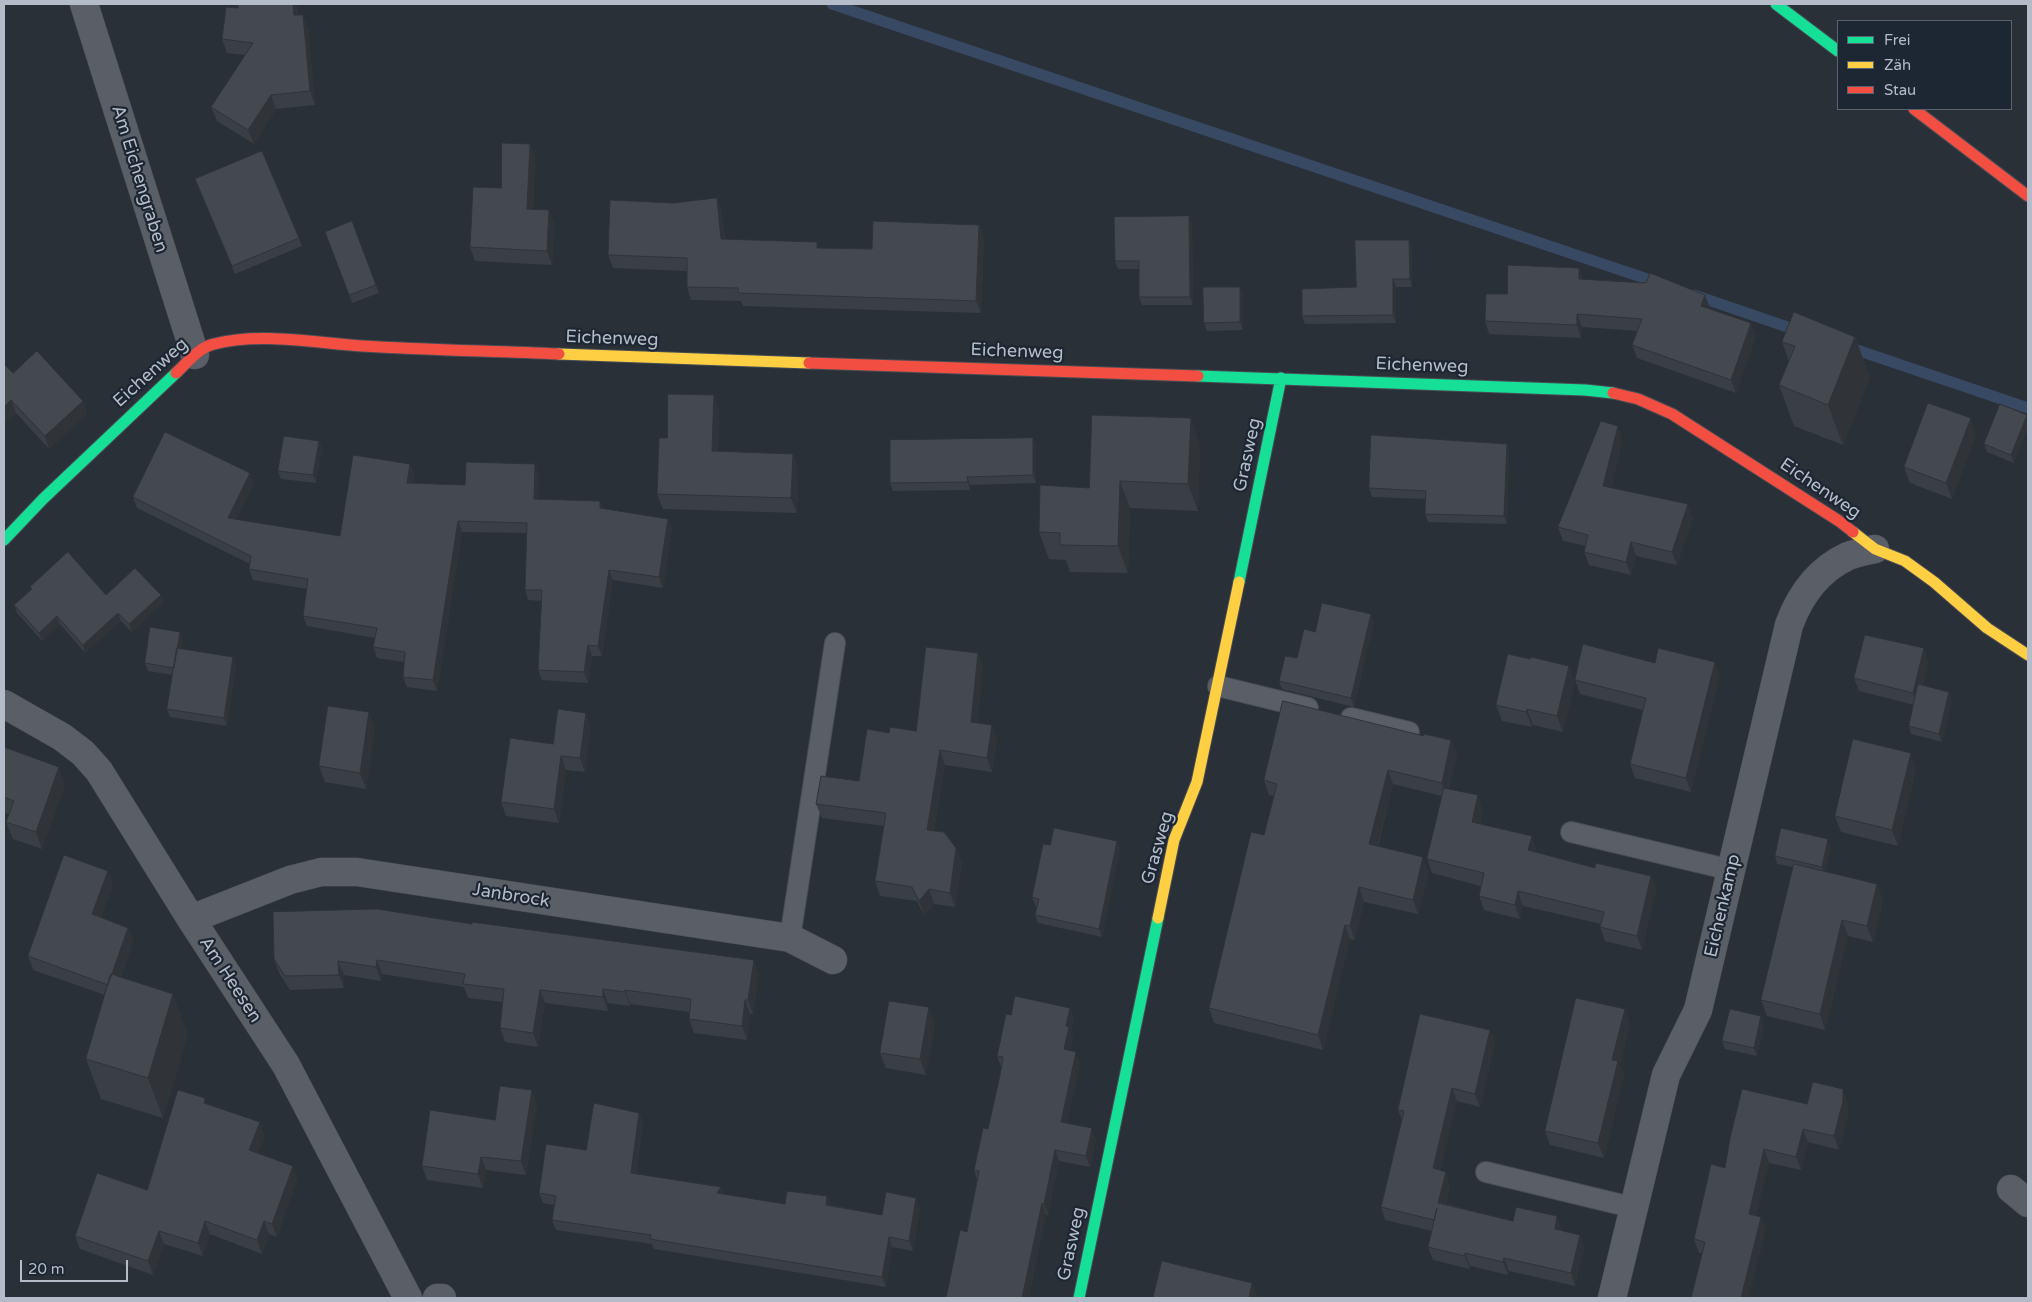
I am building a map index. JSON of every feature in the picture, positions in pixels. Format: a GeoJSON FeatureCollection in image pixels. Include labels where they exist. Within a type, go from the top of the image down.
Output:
{"type":"FeatureCollection","features":[{"type":"Feature","properties":{"kind":"street","name":"Am Eichengraben"},"geometry":{"type":"LineString","coordinates":[[84,4],[194,355]]}},
{"type":"Feature","properties":{"kind":"street"},"geometry":{"type":"LineString","coordinates":[[1776,4],[1837,50]]}},
{"type":"Feature","properties":{"kind":"street"},"geometry":{"type":"LineString","coordinates":[[1915,110],[2028,196]]}},
{"type":"Feature","properties":{"kind":"street","name":"Eichenweg"},"geometry":{"type":"LineString","coordinates":[[4,540],[194,355],[212,344],[233,340],[261,339],[602,356],[1585,390],[1615,393],[1638,399],[1672,414],[1839,521],[1875,549],[1904,561],[1934,582],[1987,628],[2028,655]]}},
{"type":"Feature","properties":{"kind":"street","name":"Grasweg"},"geometry":{"type":"LineString","coordinates":[[1079,1298],[1174,840],[1198,782],[1281,378]]}},
{"type":"Feature","properties":{"kind":"street","name":"Eichenkamp"},"geometry":{"type":"LineString","coordinates":[[1612,1298],[1666,1076],[1698,1010],[1789,625],[1797,604],[1810,585],[1829,568],[1848,556],[1875,549]]}},
{"type":"Feature","properties":{"kind":"street","name":"Am Heesen"},"geometry":{"type":"LineString","coordinates":[[4,704],[62,737],[99,771],[191,919],[286,1065],[408,1298]]}},
{"type":"Feature","properties":{"kind":"street","name":"Janbrock"},"geometry":{"type":"LineString","coordinates":[[191,919],[290,880],[321,872],[357,872],[790,938],[833,960]]}},
{"type":"Feature","properties":{"kind":"street"},"geometry":{"type":"LineString","coordinates":[[437,1298],[442,1298]]}},
{"type":"Feature","properties":{"kind":"lane"},"geometry":{"type":"LineString","coordinates":[[790,938],[835,643]]}},
{"type":"Feature","properties":{"kind":"lane"},"geometry":{"type":"LineString","coordinates":[[1218,686],[1410,732]]}},
{"type":"Feature","properties":{"kind":"lane"},"geometry":{"type":"LineString","coordinates":[[1571,832],[1731,870]]}},
{"type":"Feature","properties":{"kind":"lane"},"geometry":{"type":"LineString","coordinates":[[1486,1172],[1635,1208]]}},
{"type":"Feature","properties":{"kind":"building"},"geometry":{"type":"Polygon","coordinates":[[[238,4],[293,4],[294,15],[303,15],[310,91],[271,95],[248,130],[211,107],[253,43],[222,39],[226,7],[238,8],[238,4]]]}},
{"type":"Feature","properties":{"kind":"building"},"geometry":{"type":"Polygon","coordinates":[[[502,143],[530,144],[527,209],[549,210],[547,251],[470,247],[473,187],[501,188],[502,143]]]}},
{"type":"Feature","properties":{"kind":"building"},"geometry":{"type":"Polygon","coordinates":[[[262,151],[299,238],[232,266],[195,179],[262,151]]]}},
{"type":"Feature","properties":{"kind":"building"},"geometry":{"type":"Polygon","coordinates":[[[717,198],[721,239],[817,242],[817,248],[872,249],[873,221],[979,225],[976,301],[738,293],[738,288],[687,287],[687,258],[608,255],[610,200],[673,203],[717,198]]]}},
{"type":"Feature","properties":{"kind":"building"},"geometry":{"type":"Polygon","coordinates":[[[1189,216],[1190,297],[1139,297],[1139,261],[1115,261],[1114,217],[1189,216]]]}},
{"type":"Feature","properties":{"kind":"building"},"geometry":{"type":"Polygon","coordinates":[[[352,221],[376,285],[349,295],[325,232],[352,221]]]}},
{"type":"Feature","properties":{"kind":"building"},"geometry":{"type":"Polygon","coordinates":[[[1355,240],[1409,240],[1410,279],[1393,279],[1393,315],[1302,316],[1302,289],[1356,287],[1355,240]]]}},
{"type":"Feature","properties":{"kind":"building"},"geometry":{"type":"Polygon","coordinates":[[[1508,265],[1579,268],[1579,279],[1646,283],[1650,273],[1705,295],[1701,306],[1751,323],[1731,380],[1632,345],[1642,319],[1577,314],[1577,325],[1485,321],[1486,294],[1507,294],[1508,265]]]}},
{"type":"Feature","properties":{"kind":"building"},"geometry":{"type":"Polygon","coordinates":[[[1203,287],[1240,287],[1240,322],[1204,323],[1203,287]]]}},
{"type":"Feature","properties":{"kind":"building"},"geometry":{"type":"Polygon","coordinates":[[[1794,312],[1855,337],[1828,405],[1779,385],[1795,346],[1782,342],[1794,312]]]}},
{"type":"Feature","properties":{"kind":"building"},"geometry":{"type":"Polygon","coordinates":[[[37,351],[83,401],[45,436],[11,400],[4,407],[4,364],[13,373],[37,351]]]}},
{"type":"Feature","properties":{"kind":"building"},"geometry":{"type":"Polygon","coordinates":[[[668,394],[714,395],[712,451],[793,454],[791,498],[657,494],[659,438],[667,438],[668,394]]]}},
{"type":"Feature","properties":{"kind":"building"},"geometry":{"type":"Polygon","coordinates":[[[1928,403],[1971,418],[1946,483],[1904,467],[1928,403]]]}},
{"type":"Feature","properties":{"kind":"building"},"geometry":{"type":"Polygon","coordinates":[[[2000,404],[2027,415],[2011,455],[1984,444],[2000,404]]]}},
{"type":"Feature","properties":{"kind":"building"},"geometry":{"type":"Polygon","coordinates":[[[1092,415],[1191,418],[1188,484],[1120,481],[1118,546],[1060,545],[1060,533],[1039,532],[1040,485],[1089,488],[1092,415]]]}},
{"type":"Feature","properties":{"kind":"building"},"geometry":{"type":"Polygon","coordinates":[[[1601,421],[1618,426],[1603,486],[1688,504],[1672,552],[1631,542],[1626,562],[1584,552],[1588,535],[1558,527],[1601,421]]]}},
{"type":"Feature","properties":{"kind":"building"},"geometry":{"type":"Polygon","coordinates":[[[165,432],[250,473],[228,518],[340,536],[353,455],[410,464],[407,483],[465,485],[466,462],[535,464],[534,499],[600,501],[600,508],[668,519],[659,577],[609,570],[598,646],[588,645],[584,672],[538,670],[542,590],[525,590],[527,523],[458,521],[433,680],[403,677],[405,652],[373,647],[377,628],[303,616],[308,579],[249,569],[251,556],[133,497],[165,432]]]}},
{"type":"Feature","properties":{"kind":"building"},"geometry":{"type":"Polygon","coordinates":[[[1371,435],[1507,444],[1504,516],[1425,514],[1426,491],[1369,488],[1371,435]]]}},
{"type":"Feature","properties":{"kind":"building"},"geometry":{"type":"Polygon","coordinates":[[[284,436],[319,441],[313,475],[278,471],[284,436]]]}},
{"type":"Feature","properties":{"kind":"building"},"geometry":{"type":"Polygon","coordinates":[[[1033,438],[1033,475],[967,477],[968,482],[890,483],[890,440],[1033,438]]]}},
{"type":"Feature","properties":{"kind":"building"},"geometry":{"type":"Polygon","coordinates":[[[68,552],[106,595],[135,568],[161,595],[129,624],[118,613],[83,645],[57,616],[39,633],[14,605],[32,589],[30,587],[68,552]]]}},
{"type":"Feature","properties":{"kind":"building"},"geometry":{"type":"Polygon","coordinates":[[[1322,603],[1371,614],[1351,698],[1279,681],[1285,656],[1297,658],[1304,629],[1315,632],[1322,603]]]}},
{"type":"Feature","properties":{"kind":"building"},"geometry":{"type":"Polygon","coordinates":[[[150,627],[180,632],[174,668],[145,663],[150,627]]]}},
{"type":"Feature","properties":{"kind":"building"},"geometry":{"type":"Polygon","coordinates":[[[1865,635],[1924,648],[1913,693],[1854,678],[1865,635]]]}},
{"type":"Feature","properties":{"kind":"building"},"geometry":{"type":"Polygon","coordinates":[[[1583,644],[1655,663],[1658,648],[1715,662],[1686,778],[1630,764],[1646,698],[1575,680],[1583,644]]]}},
{"type":"Feature","properties":{"kind":"building"},"geometry":{"type":"Polygon","coordinates":[[[926,647],[978,653],[971,722],[992,725],[987,758],[940,750],[927,830],[944,832],[956,848],[950,893],[929,889],[919,901],[912,887],[875,881],[886,813],[816,804],[821,776],[859,781],[867,729],[889,733],[890,727],[916,731],[926,647]]]}},
{"type":"Feature","properties":{"kind":"building"},"geometry":{"type":"Polygon","coordinates":[[[177,648],[233,657],[224,718],[167,709],[177,648]]]}},
{"type":"Feature","properties":{"kind":"building"},"geometry":{"type":"Polygon","coordinates":[[[1508,654],[1569,666],[1557,716],[1527,709],[1526,712],[1496,705],[1508,654]]]}},
{"type":"Feature","properties":{"kind":"building"},"geometry":{"type":"Polygon","coordinates":[[[1918,684],[1949,692],[1939,734],[1909,726],[1918,684]]]}},
{"type":"Feature","properties":{"kind":"building"},"geometry":{"type":"Polygon","coordinates":[[[1283,701],[1424,736],[1424,734],[1451,740],[1442,783],[1388,770],[1369,844],[1423,857],[1413,900],[1359,887],[1350,926],[1345,925],[1318,1035],[1209,1008],[1251,832],[1264,835],[1277,784],[1264,780],[1283,701]]]}},
{"type":"Feature","properties":{"kind":"building"},"geometry":{"type":"Polygon","coordinates":[[[328,706],[369,712],[360,773],[319,766],[328,706]]]}},
{"type":"Feature","properties":{"kind":"building"},"geometry":{"type":"Polygon","coordinates":[[[558,709],[586,713],[580,758],[561,756],[554,809],[501,802],[510,738],[553,744],[558,709]]]}},
{"type":"Feature","properties":{"kind":"building"},"geometry":{"type":"Polygon","coordinates":[[[1853,739],[1911,753],[1892,830],[1835,816],[1853,739]]]}},
{"type":"Feature","properties":{"kind":"building"},"geometry":{"type":"Polygon","coordinates":[[[4,747],[59,767],[36,832],[6,822],[14,801],[4,797],[4,747]]]}},
{"type":"Feature","properties":{"kind":"building"},"geometry":{"type":"Polygon","coordinates":[[[1444,788],[1478,795],[1472,822],[1532,836],[1528,850],[1595,868],[1596,863],[1651,876],[1637,936],[1600,927],[1604,912],[1518,891],[1515,905],[1479,896],[1484,873],[1427,859],[1444,788]]]}},
{"type":"Feature","properties":{"kind":"building"},"geometry":{"type":"Polygon","coordinates":[[[1054,828],[1117,841],[1099,929],[1035,915],[1039,899],[1032,897],[1043,844],[1050,845],[1054,828]]]}},
{"type":"Feature","properties":{"kind":"building"},"geometry":{"type":"Polygon","coordinates":[[[1781,828],[1828,839],[1822,867],[1775,856],[1781,828]]]}},
{"type":"Feature","properties":{"kind":"building"},"geometry":{"type":"Polygon","coordinates":[[[64,855],[108,871],[92,914],[128,928],[108,985],[28,956],[64,855]]]}},
{"type":"Feature","properties":{"kind":"building"},"geometry":{"type":"Polygon","coordinates":[[[1794,864],[1877,884],[1867,926],[1842,920],[1820,1014],[1761,1000],[1794,864]]]}},
{"type":"Feature","properties":{"kind":"building"},"geometry":{"type":"Polygon","coordinates":[[[377,909],[472,924],[472,922],[754,960],[748,1000],[745,1000],[742,1026],[689,1019],[691,999],[625,990],[625,992],[603,989],[603,997],[540,990],[533,1033],[500,1028],[504,989],[463,984],[465,974],[377,960],[376,967],[338,961],[339,975],[285,976],[274,959],[273,912],[377,909]]]}},
{"type":"Feature","properties":{"kind":"building"},"geometry":{"type":"Polygon","coordinates":[[[111,974],[173,994],[148,1078],[86,1059],[111,974]]]}},
{"type":"Feature","properties":{"kind":"building"},"geometry":{"type":"Polygon","coordinates":[[[1015,996],[1070,1008],[1066,1026],[1069,1027],[1064,1049],[1076,1052],[1061,1122],[1092,1128],[1086,1156],[1055,1150],[1022,1298],[946,1298],[960,1230],[967,1232],[979,1171],[974,1170],[983,1128],[988,1129],[1000,1075],[1003,1057],[997,1056],[1006,1014],[1011,1015],[1015,996]]]}},
{"type":"Feature","properties":{"kind":"building"},"geometry":{"type":"Polygon","coordinates":[[[1576,998],[1625,1009],[1612,1060],[1618,1061],[1598,1143],[1545,1131],[1576,998]]]}},
{"type":"Feature","properties":{"kind":"building"},"geometry":{"type":"Polygon","coordinates":[[[889,1001],[929,1007],[920,1059],[880,1053],[889,1001]]]}},
{"type":"Feature","properties":{"kind":"building"},"geometry":{"type":"Polygon","coordinates":[[[1730,1009],[1761,1016],[1754,1048],[1722,1041],[1730,1009]]]}},
{"type":"Feature","properties":{"kind":"building"},"geometry":{"type":"Polygon","coordinates":[[[1420,1014],[1490,1030],[1475,1094],[1452,1088],[1433,1168],[1446,1172],[1438,1203],[1513,1221],[1516,1207],[1557,1216],[1555,1229],[1580,1235],[1571,1273],[1504,1258],[1503,1262],[1465,1253],[1465,1256],[1428,1247],[1437,1208],[1434,1220],[1381,1207],[1404,1111],[1398,1110],[1420,1014]]]}},
{"type":"Feature","properties":{"kind":"building"},"geometry":{"type":"Polygon","coordinates":[[[1813,1082],[1843,1089],[1843,1101],[1834,1136],[1803,1129],[1796,1157],[1764,1149],[1749,1214],[1761,1217],[1741,1298],[1691,1298],[1705,1242],[1694,1239],[1711,1164],[1725,1168],[1742,1089],[1807,1104],[1813,1082]]]}},
{"type":"Feature","properties":{"kind":"building"},"geometry":{"type":"Polygon","coordinates":[[[500,1086],[532,1090],[521,1161],[481,1157],[478,1174],[422,1166],[430,1110],[495,1120],[500,1086]]]}},
{"type":"Feature","properties":{"kind":"building"},"geometry":{"type":"Polygon","coordinates":[[[178,1090],[205,1098],[204,1103],[260,1122],[249,1150],[293,1166],[272,1224],[264,1221],[257,1240],[205,1221],[198,1243],[159,1231],[148,1261],[75,1236],[97,1173],[147,1190],[178,1090]]]}},
{"type":"Feature","properties":{"kind":"building"},"geometry":{"type":"Polygon","coordinates":[[[594,1103],[639,1113],[631,1173],[721,1187],[717,1193],[785,1204],[787,1191],[827,1196],[826,1205],[882,1215],[886,1192],[916,1198],[909,1241],[889,1237],[882,1277],[650,1239],[651,1235],[552,1220],[556,1196],[539,1193],[546,1144],[586,1150],[594,1103]]]}},
{"type":"Feature","properties":{"kind":"building"},"geometry":{"type":"Polygon","coordinates":[[[1162,1261],[1252,1283],[1249,1298],[1153,1298],[1162,1261]]]}},
{"type":"Feature","properties":{"kind":"waterway"},"geometry":{"type":"LineString","coordinates":[[832,4],[1662,284]]}},
{"type":"Feature","properties":{"kind":"waterway"},"geometry":{"type":"LineString","coordinates":[[1694,295],[1802,332]]}},
{"type":"Feature","properties":{"kind":"waterway"},"geometry":{"type":"LineString","coordinates":[[1848,347],[2028,408]]}},
{"type":"Feature","properties":{"kind":"traffic: fast"},"geometry":{"type":"LineString","coordinates":[[1776,4],[1837,50]]}},
{"type":"Feature","properties":{"kind":"traffic: fast"},"geometry":{"type":"LineString","coordinates":[[4,540],[43,499],[176,373]]}},
{"type":"Feature","properties":{"kind":"traffic: fast"},"geometry":{"type":"LineString","coordinates":[[1198,376],[1585,390],[1613,393]]}},
{"type":"Feature","properties":{"kind":"traffic: fast"},"geometry":{"type":"LineString","coordinates":[[1239,582],[1281,378]]}},
{"type":"Feature","properties":{"kind":"traffic: fast"},"geometry":{"type":"LineString","coordinates":[[1079,1298],[1158,918]]}},
{"type":"Feature","properties":{"kind":"traffic: slow"},"geometry":{"type":"LineString","coordinates":[[559,354],[809,363]]}},
{"type":"Feature","properties":{"kind":"traffic: slow"},"geometry":{"type":"LineString","coordinates":[[1853,532],[1875,549],[1905,561],[1934,582],[1987,628],[2028,655]]}},
{"type":"Feature","properties":{"kind":"traffic: slow"},"geometry":{"type":"LineString","coordinates":[[1158,918],[1174,840],[1197,782],[1239,582]]}},
{"type":"Feature","properties":{"kind":"traffic: jam"},"geometry":{"type":"LineString","coordinates":[[1915,110],[2028,196]]}},
{"type":"Feature","properties":{"kind":"traffic: jam"},"geometry":{"type":"LineString","coordinates":[[176,373],[203,348],[214,344],[250,339],[288,339],[344,345],[559,354]]}},
{"type":"Feature","properties":{"kind":"traffic: jam"},"geometry":{"type":"LineString","coordinates":[[809,363],[1198,376]]}},
{"type":"Feature","properties":{"kind":"traffic: jam"},"geometry":{"type":"LineString","coordinates":[[1613,393],[1638,399],[1672,414],[1839,521],[1853,532]]}}]}
